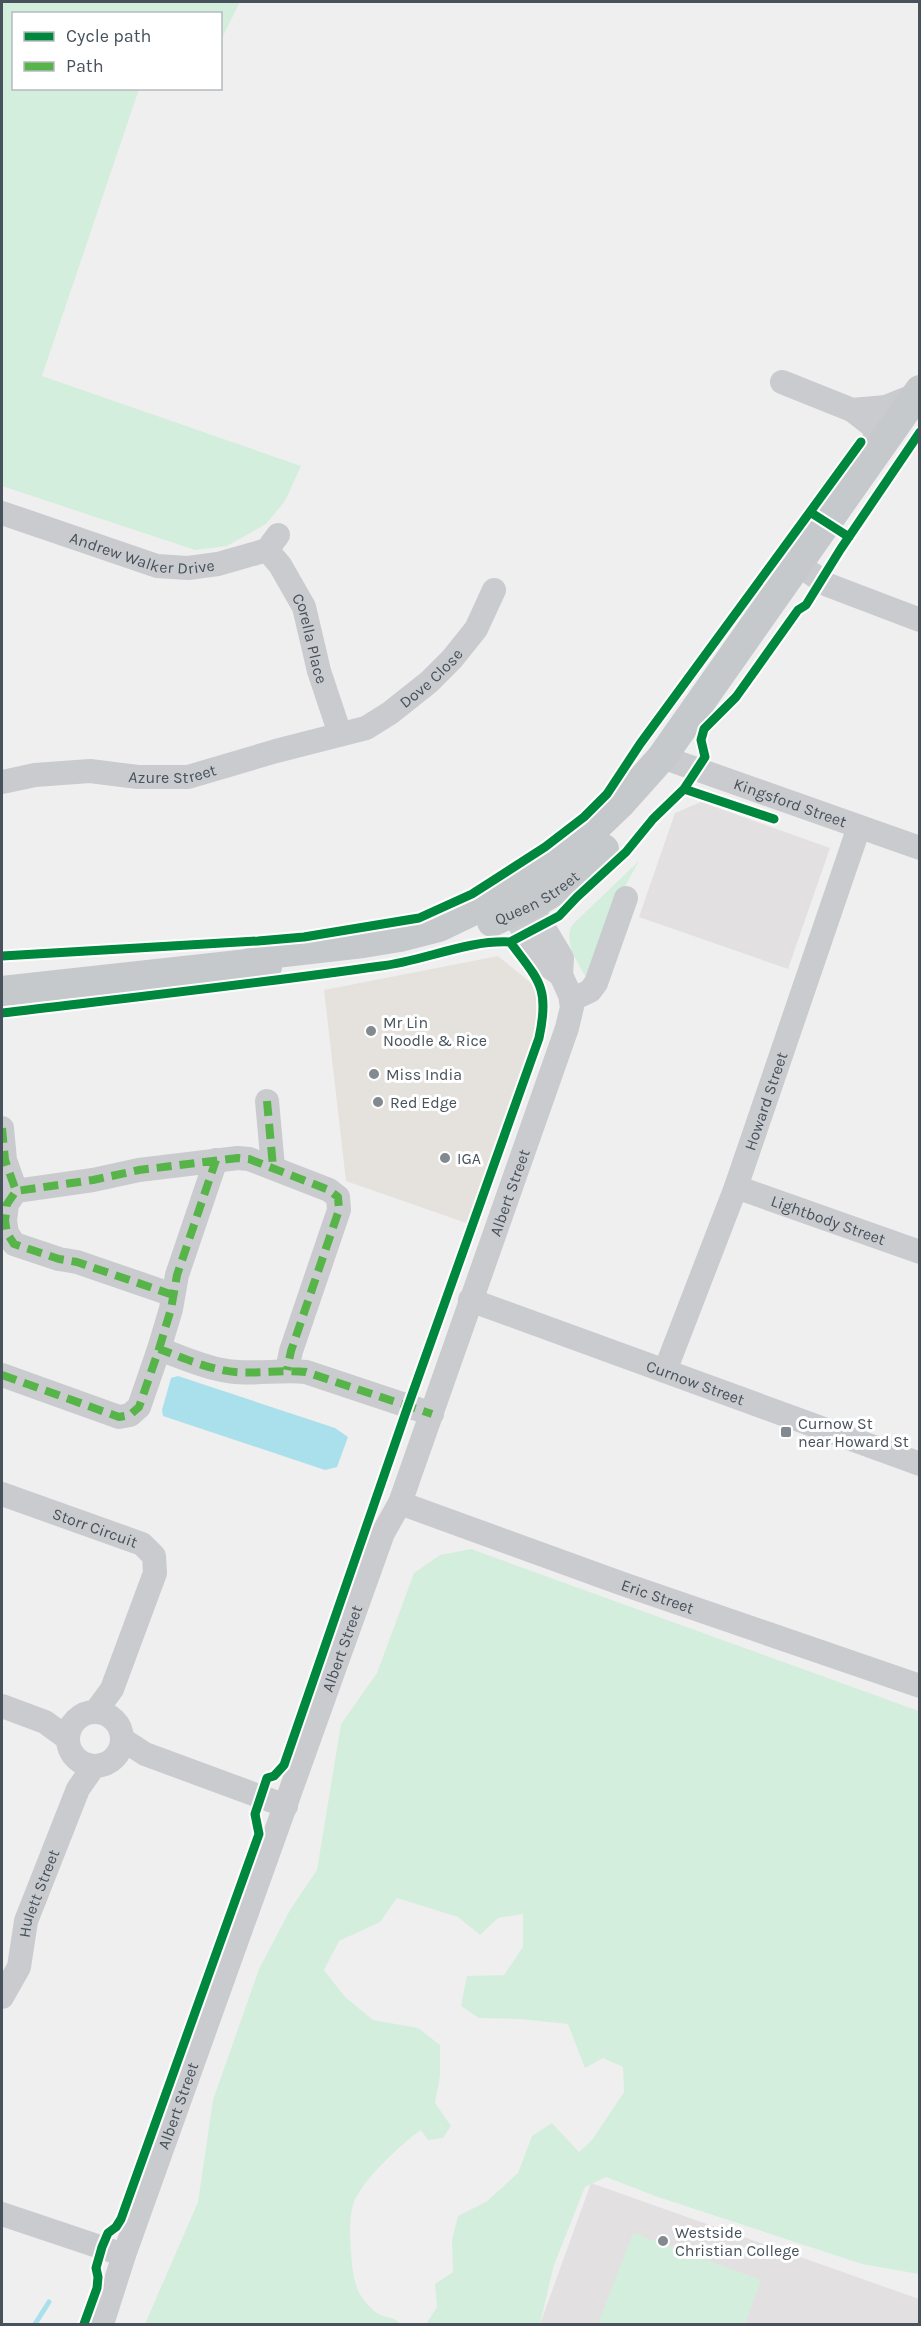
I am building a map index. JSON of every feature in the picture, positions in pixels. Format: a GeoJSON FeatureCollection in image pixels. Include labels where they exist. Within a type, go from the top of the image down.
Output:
{"type":"FeatureCollection","features":[{"type":"Feature","properties":{"kind":"main road","name":"Queen Street"},"geometry":{"type":"LineString","coordinates":[[2,991],[248,964],[267,954],[400,937],[518,903],[564,884],[609,844],[652,792],[662,757],[796,563],[918,393]]}},
{"type":"Feature","properties":{"kind":"street"},"geometry":{"type":"LineString","coordinates":[[782,382],[852,410],[875,428],[875,453]]}},
{"type":"Feature","properties":{"kind":"street"},"geometry":{"type":"LineString","coordinates":[[852,410],[886,407],[918,393]]}},
{"type":"Feature","properties":{"kind":"street","name":"Andrew Walker Drive"},"geometry":{"type":"LineString","coordinates":[[2,513],[157,566],[188,568],[218,564],[273,542]]}},
{"type":"Feature","properties":{"kind":"street","name":"Corella Place"},"geometry":{"type":"LineString","coordinates":[[273,542],[280,565],[304,608],[319,671],[340,734]]}},
{"type":"Feature","properties":{"kind":"street"},"geometry":{"type":"LineString","coordinates":[[796,563],[828,585],[920,620]]}},
{"type":"Feature","properties":{"kind":"street","name":"Dove Close"},"geometry":{"type":"LineString","coordinates":[[340,734],[366,728],[390,713],[429,682],[452,659],[476,629],[494,590]]}},
{"type":"Feature","properties":{"kind":"street","name":"Azure Street"},"geometry":{"type":"LineString","coordinates":[[2,782],[35,775],[90,771],[138,777],[188,777],[340,734]]}},
{"type":"Feature","properties":{"kind":"street","name":"Kingsford Street"},"geometry":{"type":"LineString","coordinates":[[662,757],[920,848]]}},
{"type":"Feature","properties":{"kind":"street","name":"Howard Street"},"geometry":{"type":"LineString","coordinates":[[665,1371],[736,1187],[859,827]]}},
{"type":"Feature","properties":{"kind":"street"},"geometry":{"type":"LineString","coordinates":[[518,903],[562,958],[561,975],[571,1000],[590,991],[596,984],[626,898]]}},
{"type":"Feature","properties":{"kind":"street","name":"Albert Street"},"geometry":{"type":"LineString","coordinates":[[102,2325],[124,2254],[383,1533],[400,1503],[432,1414],[567,1028],[572,1007],[571,1000]]}},
{"type":"Feature","properties":{"kind":"street"},"geometry":{"type":"LineString","coordinates":[[267,1101],[273,1167]]}},
{"type":"Feature","properties":{"kind":"street"},"geometry":{"type":"LineString","coordinates":[[2,1128],[5,1160],[16,1191]]}},
{"type":"Feature","properties":{"kind":"street"},"geometry":{"type":"LineString","coordinates":[[173,1295],[14,1244],[3,1221],[7,1204],[16,1191],[93,1180],[139,1170],[216,1160],[249,1159],[329,1190],[338,1197],[339,1210],[291,1351],[287,1370]]}},
{"type":"Feature","properties":{"kind":"street"},"geometry":{"type":"LineString","coordinates":[[2,1375],[119,1417],[130,1415],[139,1407],[159,1349],[177,1275],[216,1160]]}},
{"type":"Feature","properties":{"kind":"street","name":"Lightbody Street"},"geometry":{"type":"LineString","coordinates":[[736,1187],[920,1252]]}},
{"type":"Feature","properties":{"kind":"street","name":"Curnow Street"},"geometry":{"type":"LineString","coordinates":[[470,1300],[920,1464]]}},
{"type":"Feature","properties":{"kind":"street"},"geometry":{"type":"LineString","coordinates":[[159,1349],[222,1370],[270,1373],[287,1370],[306,1372],[432,1414]]}},
{"type":"Feature","properties":{"kind":"street","name":"Storr Circuit"},"geometry":{"type":"LineString","coordinates":[[2,1494],[142,1544],[154,1556],[155,1573],[104,1714]]}},
{"type":"Feature","properties":{"kind":"street","name":"Eric Street"},"geometry":{"type":"LineString","coordinates":[[400,1503],[623,1584],[920,1686]]}},
{"type":"Feature","properties":{"kind":"street"},"geometry":{"type":"LineString","coordinates":[[2,1706],[70,1730]]}},
{"type":"Feature","properties":{"kind":"street"},"geometry":{"type":"LineString","coordinates":[[87,1712],[104,1714],[121,1731],[119,1747],[111,1761],[86,1763],[72,1754],[70,1730],[87,1712]]}},
{"type":"Feature","properties":{"kind":"street"},"geometry":{"type":"LineString","coordinates":[[119,1747],[145,1754],[286,1806]]}},
{"type":"Feature","properties":{"kind":"street","name":"Hulett Street"},"geometry":{"type":"LineString","coordinates":[[2,1996],[19,1967],[26,1921],[86,1763]]}},
{"type":"Feature","properties":{"kind":"street"},"geometry":{"type":"LineString","coordinates":[[2,2214],[124,2254]]}},
{"type":"Feature","properties":{"kind":"shaded area"},"geometry":{"type":"Polygon","coordinates":[[[701,802],[830,848],[788,969],[639,917],[675,813],[701,802]]]}},
{"type":"Feature","properties":{"kind":"shaded area"},"geometry":{"type":"Polygon","coordinates":[[[498,956],[536,987],[536,1029],[469,1224],[346,1181],[324,990],[498,956]]]}},
{"type":"Feature","properties":{"kind":"shaded area","name":"Westside Christian College"},"geometry":{"type":"Polygon","coordinates":[[[591,2183],[919,2299],[919,2324],[540,2324],[591,2183]]]}},
{"type":"Feature","properties":{"kind":"green space"},"geometry":{"type":"Polygon","coordinates":[[[2,2],[240,2],[222,38],[222,12],[12,12],[12,90],[139,90],[42,376],[301,466],[285,501],[266,524],[227,546],[195,550],[2,486],[2,2]]]}},
{"type":"Feature","properties":{"kind":"green space"},"geometry":{"type":"Polygon","coordinates":[[[639,861],[617,901],[587,979],[570,946],[572,925],[639,861]]]}},
{"type":"Feature","properties":{"kind":"green space"},"geometry":{"type":"Polygon","coordinates":[[[471,1549],[919,1711],[919,2274],[862,2264],[655,2196],[606,2177],[585,2187],[554,2265],[540,2324],[426,2324],[437,2307],[435,2284],[453,2272],[452,2240],[458,2216],[486,2202],[518,2173],[532,2136],[552,2123],[579,2152],[592,2140],[624,2092],[623,2067],[603,2058],[585,2068],[568,2024],[479,2018],[461,2006],[467,1976],[504,1975],[523,1947],[523,1914],[498,1918],[480,1935],[458,1917],[397,1898],[380,1922],[339,1941],[324,1970],[345,1997],[373,2020],[418,2028],[440,2045],[440,2076],[435,2103],[451,2126],[443,2138],[428,2140],[421,2130],[404,2144],[372,2175],[357,2196],[351,2216],[352,2263],[358,2291],[375,2312],[395,2319],[401,2324],[145,2324],[198,2202],[213,2100],[259,1969],[290,1910],[317,1870],[341,1724],[377,1673],[414,1573],[440,1555],[471,1549]]]}},
{"type":"Feature","properties":{"kind":"green space"},"geometry":{"type":"Polygon","coordinates":[[[633,2233],[761,2280],[745,2324],[598,2324],[633,2233]]]}},
{"type":"Feature","properties":{"kind":"water"},"geometry":{"type":"Polygon","coordinates":[[[178,1376],[335,1428],[348,1437],[337,1467],[325,1470],[163,1416],[162,1410],[171,1378],[178,1376]]]}},
{"type":"Feature","properties":{"kind":"waterway"},"geometry":{"type":"LineString","coordinates":[[35,2324],[49,2302]]}},
{"type":"Feature","properties":{"kind":"marked path"},"geometry":{"type":"LineString","coordinates":[[267,1101],[273,1167]]}},
{"type":"Feature","properties":{"kind":"marked path"},"geometry":{"type":"LineString","coordinates":[[2,1128],[5,1160],[16,1191]]}},
{"type":"Feature","properties":{"kind":"marked path"},"geometry":{"type":"LineString","coordinates":[[173,1295],[77,1262],[59,1259],[14,1244],[7,1233],[5,1221],[7,1204],[16,1191],[93,1180],[139,1170],[238,1158],[249,1159],[329,1190],[338,1197],[339,1210],[291,1351],[287,1370]]}},
{"type":"Feature","properties":{"kind":"marked path"},"geometry":{"type":"LineString","coordinates":[[159,1349],[171,1309],[177,1275],[216,1160]]}},
{"type":"Feature","properties":{"kind":"marked path"},"geometry":{"type":"LineString","coordinates":[[2,1375],[119,1417],[130,1415],[139,1407],[159,1349],[206,1366],[232,1372],[306,1372],[432,1414]]}},
{"type":"Feature","properties":{"kind":"cycle path"},"geometry":{"type":"LineString","coordinates":[[774,819],[684,789],[705,757],[701,740],[704,729],[736,697],[798,610],[806,605],[840,550],[920,432]]}},
{"type":"Feature","properties":{"kind":"cycle path"},"geometry":{"type":"LineString","coordinates":[[849,537],[810,512],[861,442]]}},
{"type":"Feature","properties":{"kind":"cycle path"},"geometry":{"type":"LineString","coordinates":[[2,956],[304,937],[419,918],[472,894],[545,847],[584,817],[607,794],[640,744],[810,512]]}},
{"type":"Feature","properties":{"kind":"cycle path"},"geometry":{"type":"LineString","coordinates":[[510,942],[559,916],[626,852],[653,819],[684,789]]}},
{"type":"Feature","properties":{"kind":"cycle path"},"geometry":{"type":"LineString","coordinates":[[2,1013],[381,966],[461,947],[494,942],[510,942],[535,976],[540,986],[543,1007],[539,1038],[408,1406],[284,1765],[274,1776],[267,1778],[255,1814],[259,1834],[121,2219],[108,2233],[102,2247],[96,2268],[97,2288],[84,2324]]}},
{"type":"Feature","properties":{"kind":"place","name":"Mr Lin Noodle & Rice"},"geometry":{"type":"Point","coordinates":[371,1031]}},
{"type":"Feature","properties":{"kind":"place","name":"Miss India"},"geometry":{"type":"Point","coordinates":[374,1074]}},
{"type":"Feature","properties":{"kind":"place","name":"Red Edge"},"geometry":{"type":"Point","coordinates":[378,1102]}},
{"type":"Feature","properties":{"kind":"place","name":"IGA"},"geometry":{"type":"Point","coordinates":[445,1158]}},
{"type":"Feature","properties":{"kind":"place","name":"Curnow St near Howard St"},"geometry":{"type":"Point","coordinates":[786,1432]}},
{"type":"Feature","properties":{"kind":"place","name":"Westside Christian College"},"geometry":{"type":"Point","coordinates":[663,2241]}}]}
